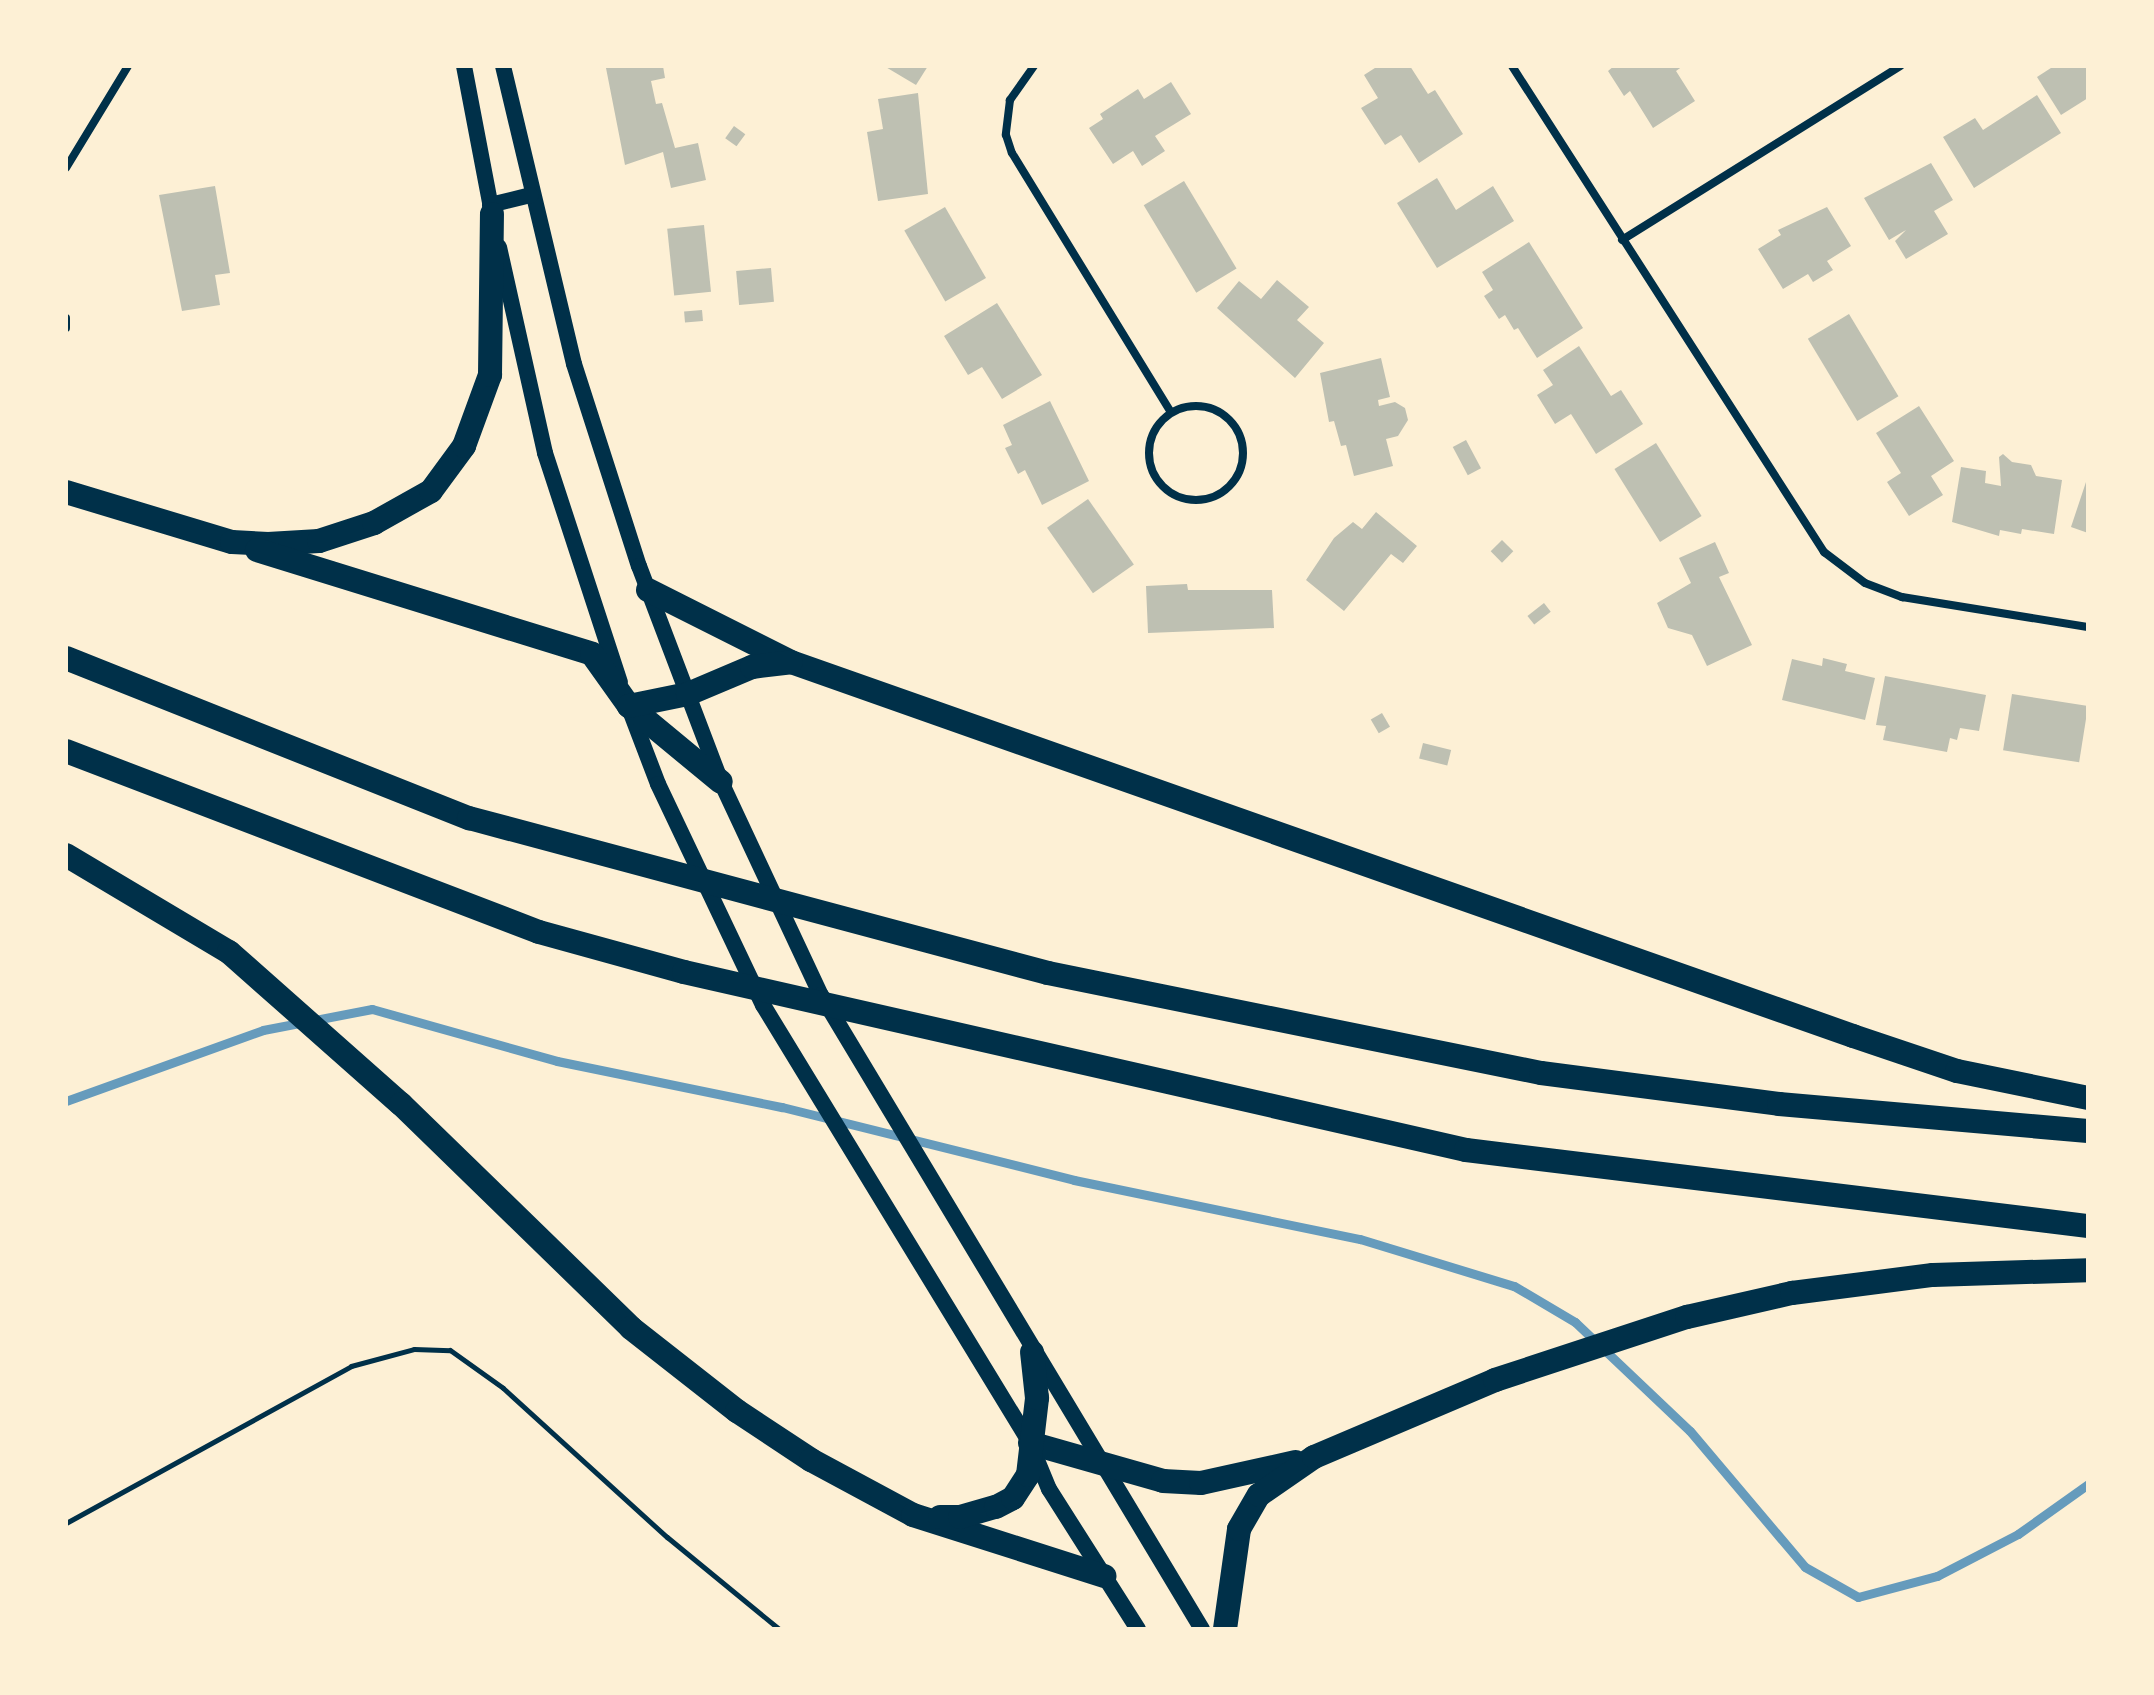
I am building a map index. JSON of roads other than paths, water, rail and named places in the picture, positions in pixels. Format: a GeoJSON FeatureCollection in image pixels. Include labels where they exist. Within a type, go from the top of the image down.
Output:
{"type":"FeatureCollection","features":[{"type":"Feature","properties":{"kind":"highway"},"geometry":{"type":"LineString","coordinates":[[232,542],[319,541],[374,523],[431,491],[464,446],[490,375],[491,210]]}},
{"type":"Feature","properties":{"kind":"highway"},"geometry":{"type":"LineString","coordinates":[[66,492],[592,654],[629,706],[721,782]]}},
{"type":"Feature","properties":{"kind":"highway"},"geometry":{"type":"LineString","coordinates":[[648,590],[791,662],[1957,1071],[2088,1098]]}},
{"type":"Feature","properties":{"kind":"highway"},"geometry":{"type":"LineString","coordinates":[[66,658],[469,818],[1048,973],[1541,1073],[1779,1104],[2088,1131]]}},
{"type":"Feature","properties":{"kind":"highway"},"geometry":{"type":"LineString","coordinates":[[629,706],[688,694],[752,667],[791,662]]}},
{"type":"Feature","properties":{"kind":"highway"},"geometry":{"type":"LineString","coordinates":[[66,751],[539,932],[684,972],[1466,1150],[2088,1226]]}},
{"type":"Feature","properties":{"kind":"highway"},"geometry":{"type":"LineString","coordinates":[[66,855],[229,952],[401,1104],[665,1356],[811,1460],[913,1515],[1104,1576]]}},
{"type":"Feature","properties":{"kind":"highway"},"geometry":{"type":"LineString","coordinates":[[1030,1443],[1156,1480],[1201,1483],[1314,1457],[1495,1380],[1687,1317],[1792,1293],[1933,1275],[2088,1270]]}},
{"type":"Feature","properties":{"kind":"highway"},"geometry":{"type":"LineString","coordinates":[[913,1515],[960,1517],[1013,1498],[1028,1475],[1037,1398],[1032,1352]]}},
{"type":"Feature","properties":{"kind":"highway"},"geometry":{"type":"LineString","coordinates":[[1225,1629],[1239,1529],[1259,1495],[1314,1457]]}},
{"type":"Feature","properties":{"kind":"main road"},"geometry":{"type":"LineString","coordinates":[[464,66],[491,210],[545,453],[658,784],[763,1005],[1030,1443],[1049,1489],[1138,1629]]}},
{"type":"Feature","properties":{"kind":"main road"},"geometry":{"type":"LineString","coordinates":[[503,66],[531,195],[574,364],[648,590],[721,782],[821,995],[1032,1352],[1202,1629]]}},
{"type":"Feature","properties":{"kind":"main road"},"geometry":{"type":"LineString","coordinates":[[491,210],[531,195]]}},
{"type":"Feature","properties":{"kind":"street"},"geometry":{"type":"LineString","coordinates":[[66,168],[128,66]]}},
{"type":"Feature","properties":{"kind":"street"},"geometry":{"type":"LineString","coordinates":[[1512,66],[1803,524],[1843,569],[1902,597],[2088,627]]}},
{"type":"Feature","properties":{"kind":"street"},"geometry":{"type":"LineString","coordinates":[[1622,240],[1900,66]]}},
{"type":"Feature","properties":{"kind":"street"},"geometry":{"type":"LineString","coordinates":[[1032,68],[1010,100],[1006,118],[1012,153],[1171,412]]}},
{"type":"Feature","properties":{"kind":"street"},"geometry":{"type":"LineString","coordinates":[[66,318],[66,328]]}},
{"type":"Feature","properties":{"kind":"street"},"geometry":{"type":"LineString","coordinates":[[1186,407],[1215,409],[1237,429],[1244,458],[1241,472],[1221,495],[1205,501],[1181,498],[1160,485],[1151,471],[1151,438],[1171,412],[1186,407]]}},
{"type":"Feature","properties":{"kind":"waterway"},"geometry":{"type":"LineString","coordinates":[[66,1101],[263,1030],[372,1009],[557,1061],[782,1107],[1074,1180],[1360,1239],[1514,1286],[1575,1322],[1690,1431],[1805,1567],[1858,1597],[1937,1576],[2018,1534],[2088,1484]]}}]}
